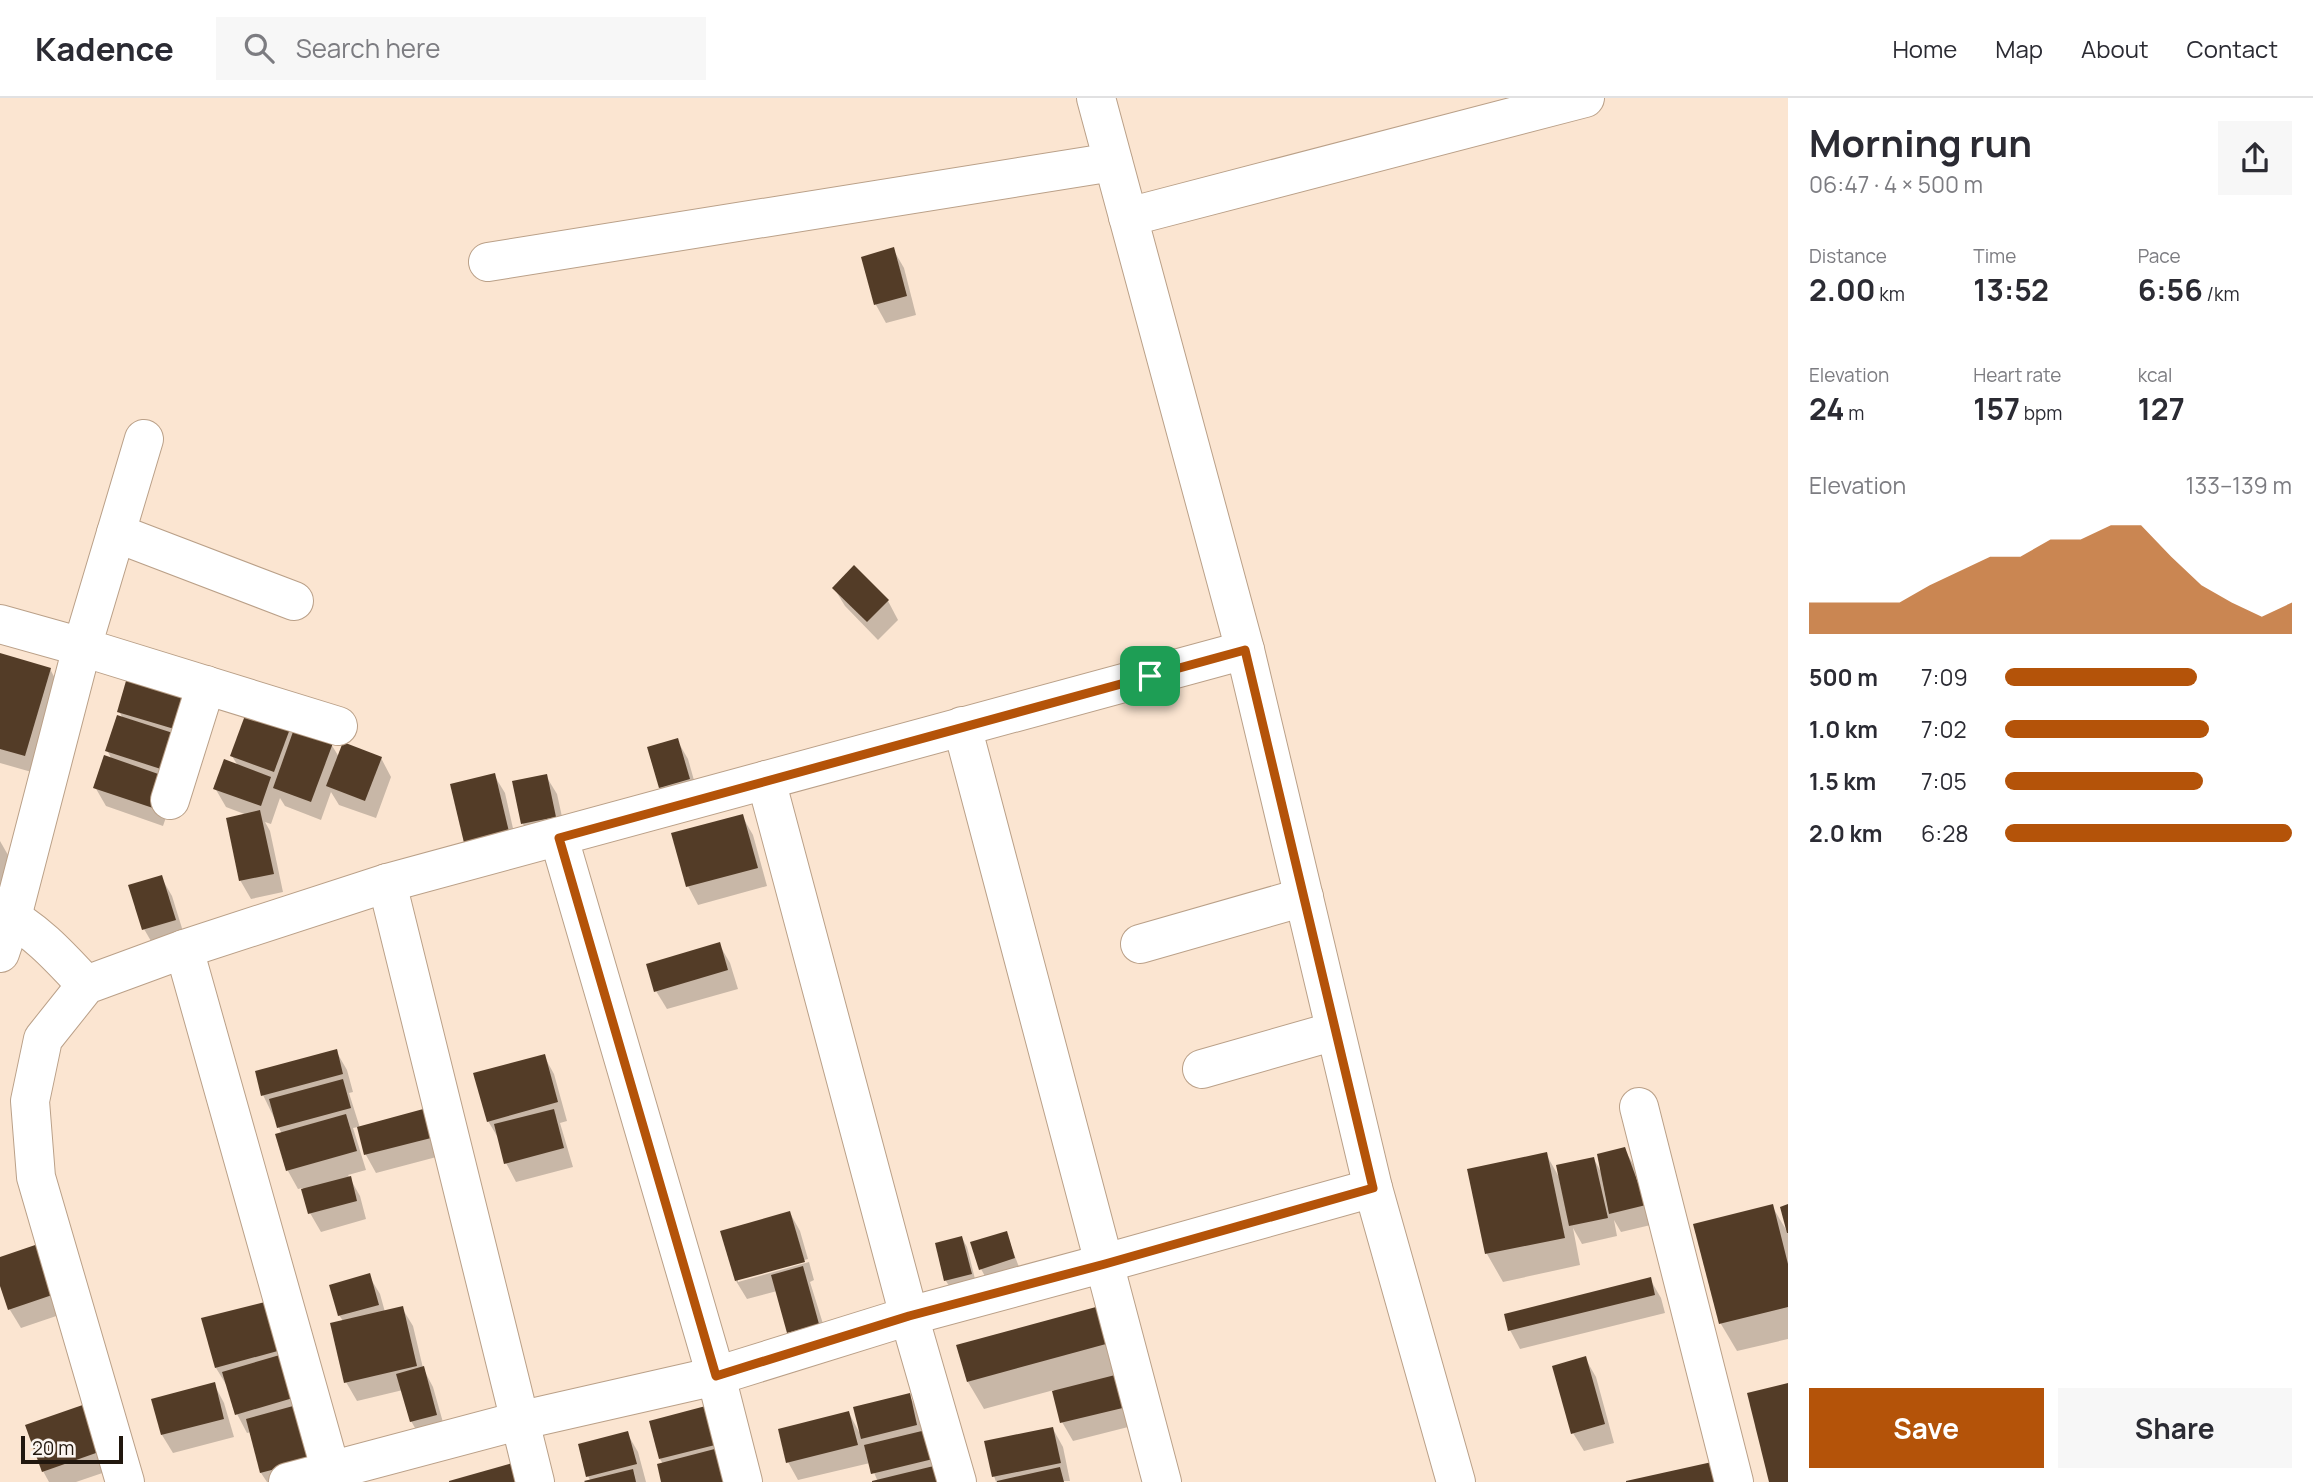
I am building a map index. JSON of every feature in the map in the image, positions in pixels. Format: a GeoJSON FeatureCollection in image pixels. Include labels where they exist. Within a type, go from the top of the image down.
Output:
{"type":"FeatureCollection","features":[{"type":"Feature","properties":{"kind":"street"},"geometry":{"type":"LineString","coordinates":[[1096,98],[1245,650],[1373,1188],[1456,1482]]}},
{"type":"Feature","properties":{"kind":"street"},"geometry":{"type":"LineString","coordinates":[[1128,217],[1585,98]]}},
{"type":"Feature","properties":{"kind":"street"},"geometry":{"type":"LineString","coordinates":[[488,262],[1113,162]]}},
{"type":"Feature","properties":{"kind":"street"},"geometry":{"type":"LineString","coordinates":[[0,953],[6,914],[144,439]]}},
{"type":"Feature","properties":{"kind":"street"},"geometry":{"type":"LineString","coordinates":[[116,533],[294,601]]}},
{"type":"Feature","properties":{"kind":"street"},"geometry":{"type":"LineString","coordinates":[[0,624],[338,726]]}},
{"type":"Feature","properties":{"kind":"street"},"geometry":{"type":"LineString","coordinates":[[125,1482],[36,1177],[30,1101],[43,1039],[86,985],[184,949],[387,883],[1245,650]]}},
{"type":"Feature","properties":{"kind":"street"},"geometry":{"type":"LineString","coordinates":[[170,800],[206,685]]}},
{"type":"Feature","properties":{"kind":"street"},"geometry":{"type":"LineString","coordinates":[[962,726],[1162,1482]]}},
{"type":"Feature","properties":{"kind":"street"},"geometry":{"type":"LineString","coordinates":[[766,780],[909,1316],[957,1482]]}},
{"type":"Feature","properties":{"kind":"street"},"geometry":{"type":"LineString","coordinates":[[559,838],[716,1376],[743,1482]]}},
{"type":"Feature","properties":{"kind":"street"},"geometry":{"type":"LineString","coordinates":[[387,883],[535,1482]]}},
{"type":"Feature","properties":{"kind":"street"},"geometry":{"type":"LineString","coordinates":[[1140,944],[1304,897]]}},
{"type":"Feature","properties":{"kind":"street"},"geometry":{"type":"LineString","coordinates":[[6,914],[59,956],[86,985]]}},
{"type":"Feature","properties":{"kind":"street"},"geometry":{"type":"LineString","coordinates":[[184,949],[332,1476]]}},
{"type":"Feature","properties":{"kind":"street"},"geometry":{"type":"LineString","coordinates":[[1202,1069],[1335,1031]]}},
{"type":"Feature","properties":{"kind":"street"},"geometry":{"type":"LineString","coordinates":[[1639,1107],[1734,1482]]}},
{"type":"Feature","properties":{"kind":"street"},"geometry":{"type":"LineString","coordinates":[[288,1482],[332,1476],[518,1421],[716,1376],[909,1316],[1373,1188]]}},
{"type":"Feature","properties":{"kind":"building"},"geometry":{"type":"Polygon","coordinates":[[[894,247],[907,296],[874,305],[861,257],[894,247]]]}},
{"type":"Feature","properties":{"kind":"building"},"geometry":{"type":"Polygon","coordinates":[[[854,565],[889,600],[867,622],[832,588],[854,565]]]}},
{"type":"Feature","properties":{"kind":"building"},"geometry":{"type":"Polygon","coordinates":[[[0,653],[51,668],[25,756],[0,749],[0,653]]]}},
{"type":"Feature","properties":{"kind":"building"},"geometry":{"type":"Polygon","coordinates":[[[128,674],[192,693],[181,731],[117,712],[128,674]]]}},
{"type":"Feature","properties":{"kind":"building"},"geometry":{"type":"Polygon","coordinates":[[[247,710],[291,726],[274,772],[230,756],[247,710]]]}},
{"type":"Feature","properties":{"kind":"building"},"geometry":{"type":"Polygon","coordinates":[[[117,715],[179,735],[167,771],[105,751],[117,715]]]}},
{"type":"Feature","properties":{"kind":"building"},"geometry":{"type":"Polygon","coordinates":[[[294,729],[333,743],[311,802],[273,788],[294,729]]]}},
{"type":"Feature","properties":{"kind":"building"},"geometry":{"type":"Polygon","coordinates":[[[678,738],[690,779],[659,788],[647,747],[678,738]]]}},
{"type":"Feature","properties":{"kind":"building"},"geometry":{"type":"Polygon","coordinates":[[[343,742],[382,757],[365,801],[326,786],[343,742]]]}},
{"type":"Feature","properties":{"kind":"building"},"geometry":{"type":"Polygon","coordinates":[[[104,755],[164,776],[153,808],[93,788],[104,755]]]}},
{"type":"Feature","properties":{"kind":"building"},"geometry":{"type":"Polygon","coordinates":[[[224,759],[271,777],[261,806],[213,789],[224,759]]]}},
{"type":"Feature","properties":{"kind":"building"},"geometry":{"type":"Polygon","coordinates":[[[495,773],[510,836],[465,847],[450,784],[495,773]]]}},
{"type":"Feature","properties":{"kind":"building"},"geometry":{"type":"Polygon","coordinates":[[[547,774],[556,817],[521,824],[512,781],[547,774]]]}},
{"type":"Feature","properties":{"kind":"building"},"geometry":{"type":"Polygon","coordinates":[[[260,810],[274,874],[239,881],[226,818],[260,810]]]}},
{"type":"Feature","properties":{"kind":"building"},"geometry":{"type":"Polygon","coordinates":[[[743,814],[758,868],[686,887],[671,833],[743,814]]]}},
{"type":"Feature","properties":{"kind":"building"},"geometry":{"type":"Polygon","coordinates":[[[162,875],[176,920],[142,930],[128,885],[162,875]]]}},
{"type":"Feature","properties":{"kind":"building"},"geometry":{"type":"Polygon","coordinates":[[[720,942],[728,970],[654,992],[646,964],[720,942]]]}},
{"type":"Feature","properties":{"kind":"building"},"geometry":{"type":"Polygon","coordinates":[[[337,1049],[343,1074],[261,1096],[255,1071],[337,1049]]]}},
{"type":"Feature","properties":{"kind":"building"},"geometry":{"type":"Polygon","coordinates":[[[545,1054],[558,1102],[487,1122],[473,1073],[545,1054]]]}},
{"type":"Feature","properties":{"kind":"building"},"geometry":{"type":"Polygon","coordinates":[[[343,1079],[351,1108],[277,1128],[269,1099],[343,1079]]]}},
{"type":"Feature","properties":{"kind":"building"},"geometry":{"type":"Polygon","coordinates":[[[427,1108],[435,1137],[364,1155],[357,1127],[427,1108]]]}},
{"type":"Feature","properties":{"kind":"building"},"geometry":{"type":"Polygon","coordinates":[[[554,1109],[564,1148],[504,1164],[494,1124],[554,1109]]]}},
{"type":"Feature","properties":{"kind":"building"},"geometry":{"type":"Polygon","coordinates":[[[346,1114],[357,1151],[286,1171],[275,1134],[346,1114]]]}},
{"type":"Feature","properties":{"kind":"building"},"geometry":{"type":"Polygon","coordinates":[[[1625,1147],[1646,1205],[1609,1214],[1597,1154],[1625,1147]]]}},
{"type":"Feature","properties":{"kind":"building"},"geometry":{"type":"Polygon","coordinates":[[[1547,1152],[1565,1238],[1485,1254],[1467,1169],[1547,1152]]]}},
{"type":"Feature","properties":{"kind":"building"},"geometry":{"type":"Polygon","coordinates":[[[1594,1157],[1608,1218],[1569,1226],[1556,1165],[1594,1157]]]}},
{"type":"Feature","properties":{"kind":"building"},"geometry":{"type":"Polygon","coordinates":[[[351,1176],[357,1201],[308,1214],[301,1189],[351,1176]]]}},
{"type":"Feature","properties":{"kind":"building"},"geometry":{"type":"Polygon","coordinates":[[[1773,1204],[1788,1264],[1788,1307],[1719,1324],[1693,1224],[1773,1204]]]}},
{"type":"Feature","properties":{"kind":"building"},"geometry":{"type":"Polygon","coordinates":[[[1788,1204],[1788,1233],[1787,1233],[1780,1207],[1788,1204]]]}},
{"type":"Feature","properties":{"kind":"building"},"geometry":{"type":"Polygon","coordinates":[[[790,1211],[805,1262],[735,1281],[720,1231],[790,1211]]]}},
{"type":"Feature","properties":{"kind":"building"},"geometry":{"type":"Polygon","coordinates":[[[1007,1231],[1015,1258],[979,1270],[970,1242],[1007,1231]]]}},
{"type":"Feature","properties":{"kind":"building"},"geometry":{"type":"Polygon","coordinates":[[[962,1236],[972,1274],[944,1281],[935,1243],[962,1236]]]}},
{"type":"Feature","properties":{"kind":"building"},"geometry":{"type":"Polygon","coordinates":[[[44,1242],[61,1292],[8,1310],[0,1286],[0,1257],[44,1242]]]}},
{"type":"Feature","properties":{"kind":"building"},"geometry":{"type":"Polygon","coordinates":[[[803,1266],[819,1324],[787,1333],[771,1275],[803,1266]]]}},
{"type":"Feature","properties":{"kind":"building"},"geometry":{"type":"Polygon","coordinates":[[[370,1273],[379,1305],[338,1316],[329,1285],[370,1273]]]}},
{"type":"Feature","properties":{"kind":"building"},"geometry":{"type":"Polygon","coordinates":[[[1651,1277],[1655,1295],[1508,1331],[1504,1314],[1651,1277]]]}},
{"type":"Feature","properties":{"kind":"building"},"geometry":{"type":"Polygon","coordinates":[[[273,1300],[285,1349],[215,1368],[201,1318],[273,1300]]]}},
{"type":"Feature","properties":{"kind":"building"},"geometry":{"type":"Polygon","coordinates":[[[1107,1304],[1117,1341],[967,1382],[956,1345],[1107,1304]]]}},
{"type":"Feature","properties":{"kind":"building"},"geometry":{"type":"Polygon","coordinates":[[[403,1306],[417,1366],[344,1383],[330,1323],[403,1306]]]}},
{"type":"Feature","properties":{"kind":"building"},"geometry":{"type":"Polygon","coordinates":[[[290,1352],[303,1395],[235,1415],[222,1372],[290,1352]]]}},
{"type":"Feature","properties":{"kind":"building"},"geometry":{"type":"Polygon","coordinates":[[[1586,1356],[1605,1424],[1571,1434],[1552,1366],[1586,1356]]]}},
{"type":"Feature","properties":{"kind":"building"},"geometry":{"type":"Polygon","coordinates":[[[424,1366],[437,1415],[410,1422],[396,1374],[424,1366]]]}},
{"type":"Feature","properties":{"kind":"building"},"geometry":{"type":"Polygon","coordinates":[[[1123,1373],[1131,1406],[1060,1423],[1052,1391],[1123,1373]]]}},
{"type":"Feature","properties":{"kind":"building"},"geometry":{"type":"Polygon","coordinates":[[[215,1382],[224,1419],[161,1435],[151,1399],[215,1382]]]}},
{"type":"Feature","properties":{"kind":"building"},"geometry":{"type":"Polygon","coordinates":[[[1788,1383],[1788,1482],[1769,1482],[1747,1393],[1788,1383]]]}},
{"type":"Feature","properties":{"kind":"building"},"geometry":{"type":"Polygon","coordinates":[[[910,1393],[917,1425],[861,1439],[853,1407],[910,1393]]]}},
{"type":"Feature","properties":{"kind":"building"},"geometry":{"type":"Polygon","coordinates":[[[97,1400],[113,1447],[42,1472],[25,1425],[97,1400]]]}},
{"type":"Feature","properties":{"kind":"building"},"geometry":{"type":"Polygon","coordinates":[[[304,1403],[318,1458],[260,1473],[246,1419],[304,1403]]]}},
{"type":"Feature","properties":{"kind":"building"},"geometry":{"type":"Polygon","coordinates":[[[717,1403],[727,1442],[659,1459],[649,1421],[717,1403]]]}},
{"type":"Feature","properties":{"kind":"building"},"geometry":{"type":"Polygon","coordinates":[[[849,1411],[858,1445],[786,1463],[778,1429],[849,1411]]]}},
{"type":"Feature","properties":{"kind":"building"},"geometry":{"type":"Polygon","coordinates":[[[1053,1427],[1061,1463],[992,1477],[984,1441],[1053,1427]]]}},
{"type":"Feature","properties":{"kind":"building"},"geometry":{"type":"Polygon","coordinates":[[[926,1430],[933,1459],[871,1474],[864,1445],[926,1430]]]}},
{"type":"Feature","properties":{"kind":"building"},"geometry":{"type":"Polygon","coordinates":[[[628,1431],[637,1464],[586,1477],[578,1444],[628,1431]]]}},
{"type":"Feature","properties":{"kind":"building"},"geometry":{"type":"Polygon","coordinates":[[[730,1445],[730,1482],[661,1482],[657,1464],[730,1445]]]}},
{"type":"Feature","properties":{"kind":"building"},"geometry":{"type":"Polygon","coordinates":[[[523,1460],[529,1482],[449,1482],[449,1481],[523,1460]]]}},
{"type":"Feature","properties":{"kind":"building"},"geometry":{"type":"Polygon","coordinates":[[[1721,1460],[1726,1482],[1626,1482],[1626,1481],[1721,1460]]]}},
{"type":"Feature","properties":{"kind":"building"},"geometry":{"type":"Polygon","coordinates":[[[942,1464],[947,1482],[872,1482],[872,1481],[942,1464]]]}},
{"type":"Feature","properties":{"kind":"building"},"geometry":{"type":"Polygon","coordinates":[[[1060,1467],[1064,1482],[997,1482],[997,1481],[1060,1467]]]}},
{"type":"Feature","properties":{"kind":"building"},"geometry":{"type":"Polygon","coordinates":[[[633,1469],[636,1482],[584,1481],[633,1469]]]}},
{"type":"Feature","properties":{"kind":"route"},"geometry":{"type":"LineString","coordinates":[[1245,650],[1373,1188],[909,1316],[716,1376],[559,838],[1150,676],[1245,650]]}}]}
